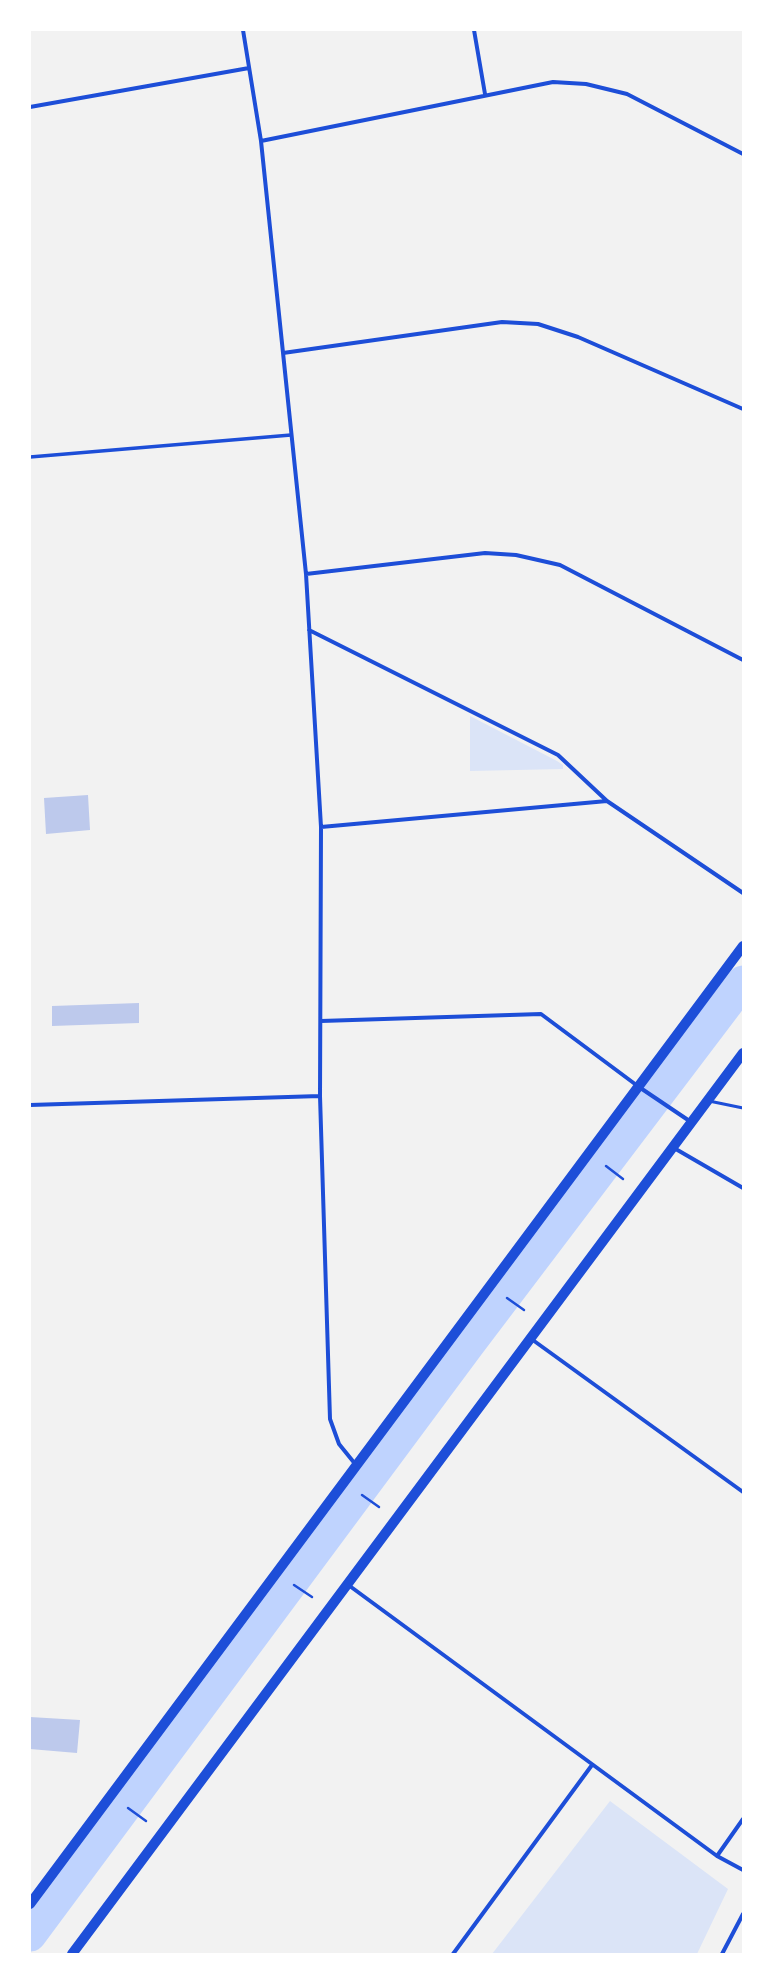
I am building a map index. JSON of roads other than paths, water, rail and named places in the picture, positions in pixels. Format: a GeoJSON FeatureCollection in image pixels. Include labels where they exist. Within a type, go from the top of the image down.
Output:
{"type":"FeatureCollection","features":[{"type":"Feature","properties":{"kind":"main road"},"geometry":{"type":"LineString","coordinates":[[30,1904],[356,1465],[640,1088],[743,946]]}},
{"type":"Feature","properties":{"kind":"main road"},"geometry":{"type":"LineString","coordinates":[[72,1954],[672,1146],[743,1053]]}},
{"type":"Feature","properties":{"kind":"street"},"geometry":{"type":"LineString","coordinates":[[243,30],[261,140],[306,574],[321,827],[320,1096],[330,1419],[339,1444],[356,1465]]}},
{"type":"Feature","properties":{"kind":"street"},"geometry":{"type":"LineString","coordinates":[[474,30],[485,94]]}},
{"type":"Feature","properties":{"kind":"street"},"geometry":{"type":"LineString","coordinates":[[30,107],[250,68]]}},
{"type":"Feature","properties":{"kind":"street"},"geometry":{"type":"LineString","coordinates":[[261,140],[485,94],[553,82],[586,84],[627,94],[743,154]]}},
{"type":"Feature","properties":{"kind":"street"},"geometry":{"type":"LineString","coordinates":[[283,353],[502,322],[538,324],[578,337],[743,409]]}},
{"type":"Feature","properties":{"kind":"street"},"geometry":{"type":"LineString","coordinates":[[30,457],[291,435]]}},
{"type":"Feature","properties":{"kind":"street"},"geometry":{"type":"LineString","coordinates":[[306,574],[485,553],[516,555],[560,564],[743,660]]}},
{"type":"Feature","properties":{"kind":"street"},"geometry":{"type":"LineString","coordinates":[[309,630],[558,755],[607,801],[743,893]]}},
{"type":"Feature","properties":{"kind":"street"},"geometry":{"type":"LineString","coordinates":[[321,827],[607,801]]}},
{"type":"Feature","properties":{"kind":"street"},"geometry":{"type":"LineString","coordinates":[[321,1021],[541,1014],[640,1088],[690,1122]]}},
{"type":"Feature","properties":{"kind":"street"},"geometry":{"type":"LineString","coordinates":[[30,1104],[320,1096]]}},
{"type":"Feature","properties":{"kind":"street"},"geometry":{"type":"LineString","coordinates":[[672,1146],[742,1187]]}},
{"type":"Feature","properties":{"kind":"street"},"geometry":{"type":"LineString","coordinates":[[530,1338],[743,1492]]}},
{"type":"Feature","properties":{"kind":"street"},"geometry":{"type":"LineString","coordinates":[[347,1584],[717,1856],[743,1870]]}},
{"type":"Feature","properties":{"kind":"street"},"geometry":{"type":"LineString","coordinates":[[453,1954],[592,1765]]}},
{"type":"Feature","properties":{"kind":"street"},"geometry":{"type":"LineString","coordinates":[[717,1856],[743,1819]]}},
{"type":"Feature","properties":{"kind":"street"},"geometry":{"type":"LineString","coordinates":[[722,1954],[743,1914]]}},
{"type":"Feature","properties":{"kind":"lane"},"geometry":{"type":"LineString","coordinates":[[707,1101],[743,1108]]}},
{"type":"Feature","properties":{"kind":"waterway"},"geometry":{"type":"LineString","coordinates":[[30,1935],[468,1345],[743,982]]}}]}
